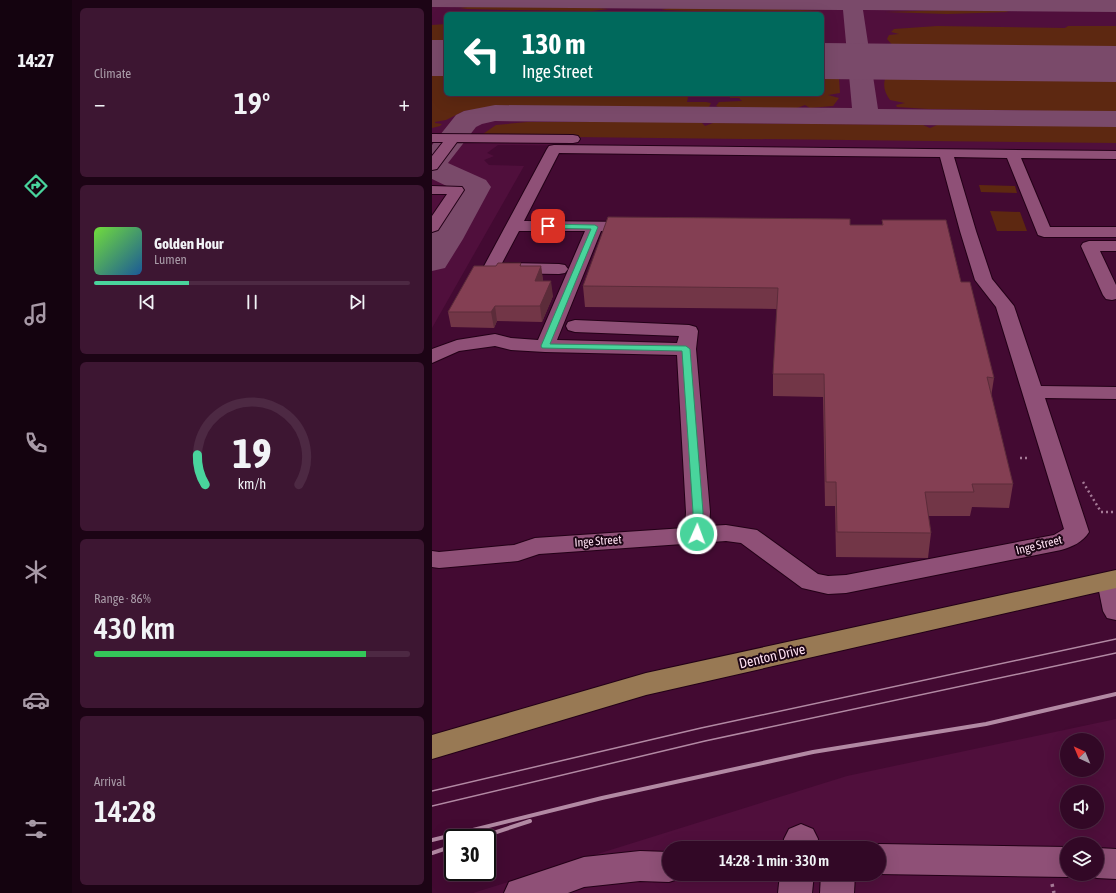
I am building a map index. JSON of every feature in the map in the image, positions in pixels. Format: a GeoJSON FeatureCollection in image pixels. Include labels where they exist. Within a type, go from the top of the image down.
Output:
{"type":"FeatureCollection","features":[{"type":"Feature","properties":{"kind":"main road","name":"Denton Drive"},"geometry":{"type":"LineString","coordinates":[[432,747],[646,684],[1114,582]]}},
{"type":"Feature","properties":{"kind":"street"},"geometry":{"type":"LineString","coordinates":[[432,138],[1116,145]]}},
{"type":"Feature","properties":{"kind":"street"},"geometry":{"type":"LineString","coordinates":[[432,166],[453,138]]}},
{"type":"Feature","properties":{"kind":"street"},"geometry":{"type":"LineString","coordinates":[[559,269],[491,268],[554,149],[1116,155]]}},
{"type":"Feature","properties":{"kind":"street","name":"Inge Street"},"geometry":{"type":"LineString","coordinates":[[432,559],[439,560],[518,553],[535,546],[726,533],[748,536],[811,582],[828,585],[846,584],[1061,542],[1076,532],[1005,306],[984,280],[962,231],[946,153]]}},
{"type":"Feature","properties":{"kind":"street"},"geometry":{"type":"LineString","coordinates":[[1012,154],[1044,232],[1116,232]]}},
{"type":"Feature","properties":{"kind":"street"},"geometry":{"type":"LineString","coordinates":[[432,190],[457,190],[432,227]]}},
{"type":"Feature","properties":{"kind":"street"},"geometry":{"type":"LineString","coordinates":[[514,226],[653,227]]}},
{"type":"Feature","properties":{"kind":"street"},"geometry":{"type":"LineString","coordinates":[[545,346],[595,227]]}},
{"type":"Feature","properties":{"kind":"street"},"geometry":{"type":"LineString","coordinates":[[1112,295],[1089,246],[1116,246]]}},
{"type":"Feature","properties":{"kind":"street"},"geometry":{"type":"LineString","coordinates":[[575,326],[689,332],[686,349],[698,512],[697,534]]}},
{"type":"Feature","properties":{"kind":"street"},"geometry":{"type":"LineString","coordinates":[[432,357],[443,350],[472,342],[495,340],[511,344],[545,346],[686,349]]}},
{"type":"Feature","properties":{"kind":"street"},"geometry":{"type":"LineString","coordinates":[[432,368],[441,362],[469,352],[511,344]]}},
{"type":"Feature","properties":{"kind":"street"},"geometry":{"type":"LineString","coordinates":[[1032,392],[1116,393]]}},
{"type":"Feature","properties":{"kind":"street","name":"Inge Street"},"geometry":{"type":"LineString","coordinates":[[432,552],[439,550],[479,548],[501,554]]}},
{"type":"Feature","properties":{"kind":"street"},"geometry":{"type":"LineString","coordinates":[[1114,582],[1116,611]]}},
{"type":"Feature","properties":{"kind":"street"},"geometry":{"type":"LineString","coordinates":[[886,859],[1060,862]]}},
{"type":"Feature","properties":{"kind":"street"},"geometry":{"type":"LineString","coordinates":[[1104,863],[1116,864]]}},
{"type":"Feature","properties":{"kind":"street"},"geometry":{"type":"LineString","coordinates":[[521,893],[584,872],[640,866],[662,867]]}},
{"type":"Feature","properties":{"kind":"street"},"geometry":{"type":"LineString","coordinates":[[837,893],[838,881]]}},
{"type":"Feature","properties":{"kind":"path"},"geometry":{"type":"LineString","coordinates":[[1020,458],[1029,458]]}},
{"type":"Feature","properties":{"kind":"path"},"geometry":{"type":"LineString","coordinates":[[1080,478],[1101,512],[1116,512]]}},
{"type":"Feature","properties":{"kind":"shaded area"},"geometry":{"type":"Polygon","coordinates":[[[432,0],[1116,0],[1116,151],[498,145],[487,153],[494,156],[484,160],[489,165],[524,166],[432,328],[432,0]]]}},
{"type":"Feature","properties":{"kind":"shaded area"},"geometry":{"type":"Polygon","coordinates":[[[475,6],[585,7],[609,9],[591,11],[459,8],[475,6]]]}},
{"type":"Feature","properties":{"kind":"shaded area"},"geometry":{"type":"Polygon","coordinates":[[[670,8],[754,8],[824,11],[723,12],[661,10],[670,8]]]}},
{"type":"Feature","properties":{"kind":"shaded area"},"geometry":{"type":"Polygon","coordinates":[[[946,10],[1009,12],[947,14],[885,12],[946,10]]]}},
{"type":"Feature","properties":{"kind":"shaded area"},"geometry":{"type":"Polygon","coordinates":[[[444,24],[444,46],[432,46],[432,25],[444,24]]]}},
{"type":"Feature","properties":{"kind":"shaded area"},"geometry":{"type":"Polygon","coordinates":[[[937,26],[1065,28],[1068,26],[1116,26],[1116,52],[914,51],[908,49],[901,50],[887,39],[889,35],[899,34],[891,32],[894,29],[937,26]]]}},
{"type":"Feature","properties":{"kind":"shaded area"},"geometry":{"type":"Polygon","coordinates":[[[432,71],[444,71],[444,96],[695,96],[688,97],[687,102],[711,103],[709,107],[703,109],[492,107],[464,111],[446,120],[435,122],[442,124],[432,128],[432,71]]]}},
{"type":"Feature","properties":{"kind":"shaded area"},"geometry":{"type":"Polygon","coordinates":[[[824,74],[835,74],[839,79],[840,93],[828,95],[839,98],[833,106],[810,108],[805,105],[797,108],[723,109],[716,106],[719,102],[742,101],[739,98],[730,98],[730,96],[824,96],[824,74]]]}},
{"type":"Feature","properties":{"kind":"shaded area"},"geometry":{"type":"Polygon","coordinates":[[[887,75],[910,75],[914,77],[920,75],[1116,77],[1116,112],[928,109],[897,107],[896,105],[905,103],[890,100],[888,97],[884,84],[887,75]]]}},
{"type":"Feature","properties":{"kind":"shaded area"},"geometry":{"type":"Polygon","coordinates":[[[527,122],[701,122],[705,126],[713,123],[923,125],[930,128],[937,125],[1116,126],[1116,143],[480,136],[496,125],[527,122]]]}},
{"type":"Feature","properties":{"kind":"shaded area"},"geometry":{"type":"Polygon","coordinates":[[[979,185],[1015,186],[1017,193],[981,192],[979,185]]]}},
{"type":"Feature","properties":{"kind":"shaded area"},"geometry":{"type":"Polygon","coordinates":[[[990,211],[1020,212],[1027,231],[997,231],[990,211]]]}},
{"type":"Feature","properties":{"kind":"shaded area"},"geometry":{"type":"Polygon","coordinates":[[[1116,719],[1116,893],[473,893],[847,776],[1116,719]]]}},
{"type":"Feature","properties":{"kind":"building"},"geometry":{"type":"Polygon","coordinates":[[[608,217],[850,219],[850,225],[883,225],[882,220],[946,220],[961,282],[970,282],[994,378],[987,377],[1013,484],[972,484],[974,492],[925,492],[931,533],[837,532],[836,482],[826,482],[824,374],[773,374],[778,288],[583,286],[608,217]]]}},
{"type":"Feature","properties":{"kind":"building"},"geometry":{"type":"Polygon","coordinates":[[[498,263],[521,263],[520,266],[541,266],[535,281],[551,281],[540,306],[495,306],[491,312],[448,312],[474,266],[496,266],[498,263]]]}},
{"type":"Feature","properties":{"kind":"taxiway"},"geometry":{"type":"LineString","coordinates":[[432,1],[1116,6]]}},
{"type":"Feature","properties":{"kind":"taxiway"},"geometry":{"type":"LineString","coordinates":[[853,11],[865,109]]}},
{"type":"Feature","properties":{"kind":"taxiway"},"geometry":{"type":"LineString","coordinates":[[432,164],[466,121],[474,117],[495,113],[1116,119]]}},
{"type":"Feature","properties":{"kind":"taxiway"},"geometry":{"type":"LineString","coordinates":[[432,167],[475,187],[446,239],[432,260]]}},
{"type":"Feature","properties":{"kind":"runway"},"geometry":{"type":"LineString","coordinates":[[432,58],[444,58]]}},
{"type":"Feature","properties":{"kind":"runway"},"geometry":{"type":"LineString","coordinates":[[824,61],[1116,64]]}},
{"type":"Feature","properties":{"kind":"tram line"},"geometry":{"type":"LineString","coordinates":[[432,791],[701,728],[1116,639]]}},
{"type":"Feature","properties":{"kind":"tram line"},"geometry":{"type":"LineString","coordinates":[[432,806],[705,741],[1116,653]]}},
{"type":"Feature","properties":{"kind":"railway"},"geometry":{"type":"LineString","coordinates":[[432,840],[602,798],[813,752],[986,724],[1116,694]]}},
{"type":"Feature","properties":{"kind":"railway"},"geometry":{"type":"LineString","coordinates":[[496,832],[530,821]]}},
{"type":"Feature","properties":{"kind":"railway"},"geometry":{"type":"LineString","coordinates":[[432,853],[444,849]]}},
{"type":"Feature","properties":{"kind":"route"},"geometry":{"type":"LineString","coordinates":[[548,226],[595,227],[545,346],[686,349],[698,512],[697,534]]}}]}
